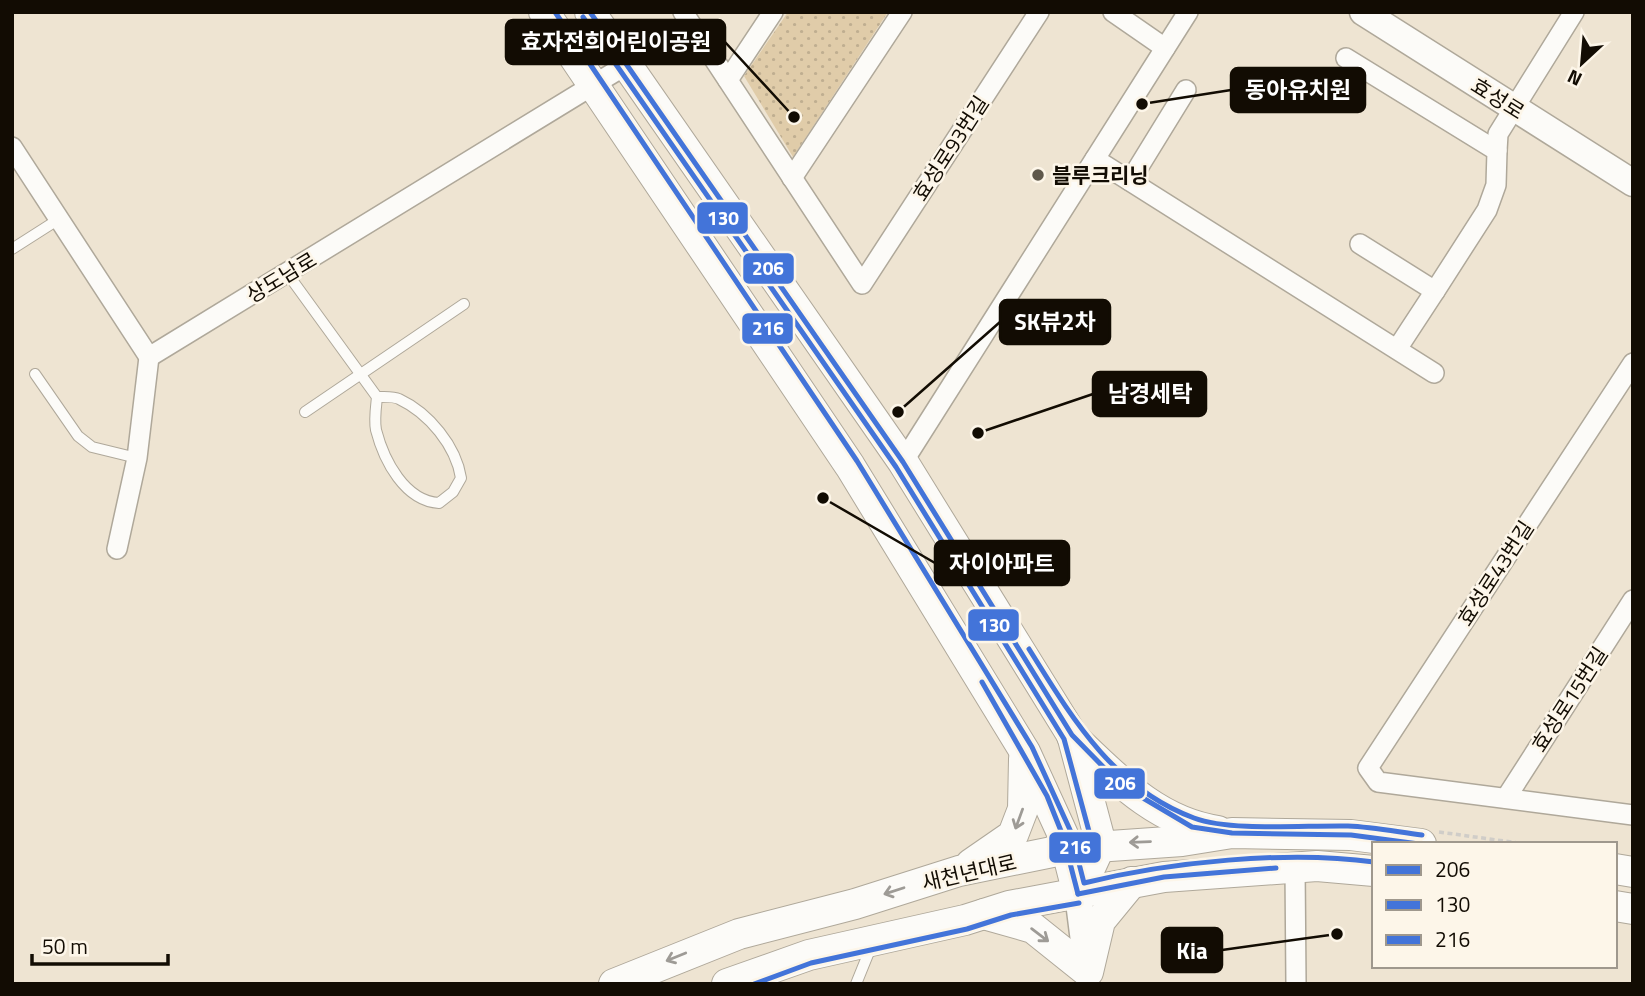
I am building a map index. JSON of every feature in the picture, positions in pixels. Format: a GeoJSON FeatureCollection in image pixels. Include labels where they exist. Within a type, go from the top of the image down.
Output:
{"type":"FeatureCollection","features":[{"type":"Feature","properties":{"kind":"main road"},"geometry":{"type":"LineString","coordinates":[[544,12],[850,466],[1025,752],[1066,849],[1078,894]]}},
{"type":"Feature","properties":{"kind":"main road"},"geometry":{"type":"LineString","coordinates":[[590,12],[903,462],[1072,736],[1121,785],[1152,806],[1192,827],[1232,833]]}},
{"type":"Feature","properties":{"kind":"main road"},"geometry":{"type":"LineString","coordinates":[[1072,736],[1101,844],[1078,894]]}},
{"type":"Feature","properties":{"kind":"main road"},"geometry":{"type":"LineString","coordinates":[[959,871],[1013,835],[1023,809],[1025,752]]}},
{"type":"Feature","properties":{"kind":"main road","name":"새천년대로"},"geometry":{"type":"LineString","coordinates":[[614,984],[739,934],[855,904],[959,871],[1066,849],[1101,844],[1182,841],[1232,833],[1430,838]]}},
{"type":"Feature","properties":{"kind":"main road","name":"새천년대로"},"geometry":{"type":"LineString","coordinates":[[727,984],[809,954],[1009,906],[1132,882],[1205,872],[1295,867],[1345,866],[1372,871]]}},
{"type":"Feature","properties":{"kind":"main road"},"geometry":{"type":"LineString","coordinates":[[1088,978],[1100,921],[1132,882]]}},
{"type":"Feature","properties":{"kind":"main road"},"geometry":{"type":"LineString","coordinates":[[983,914],[1033,928],[1088,978]]}},
{"type":"Feature","properties":{"kind":"street"},"geometry":{"type":"LineString","coordinates":[[683,12],[792,178],[902,12]]}},
{"type":"Feature","properties":{"kind":"street"},"geometry":{"type":"LineString","coordinates":[[728,80],[773,12]]}},
{"type":"Feature","properties":{"kind":"street","name":"효성로93번길"},"geometry":{"type":"LineString","coordinates":[[792,178],[862,284],[1039,12]]}},
{"type":"Feature","properties":{"kind":"street"},"geometry":{"type":"LineString","coordinates":[[1113,12],[1165,48]]}},
{"type":"Feature","properties":{"kind":"street"},"geometry":{"type":"LineString","coordinates":[[903,462],[1188,12]]}},
{"type":"Feature","properties":{"kind":"street","name":"효성로"},"geometry":{"type":"LineString","coordinates":[[1363,12],[1633,184]]}},
{"type":"Feature","properties":{"kind":"street"},"geometry":{"type":"LineString","coordinates":[[1397,349],[1487,210],[1496,185],[1498,134],[1574,12]]}},
{"type":"Feature","properties":{"kind":"street"},"geometry":{"type":"LineString","coordinates":[[1346,58],[1497,151]]}},
{"type":"Feature","properties":{"kind":"street","name":"상도남로"},"geometry":{"type":"LineString","coordinates":[[149,357],[626,65]]}},
{"type":"Feature","properties":{"kind":"street"},"geometry":{"type":"LineString","coordinates":[[1130,181],[1186,90]]}},
{"type":"Feature","properties":{"kind":"street"},"geometry":{"type":"LineString","coordinates":[[12,147],[149,357],[137,458],[117,549]]}},
{"type":"Feature","properties":{"kind":"street"},"geometry":{"type":"LineString","coordinates":[[1095,159],[1434,373]]}},
{"type":"Feature","properties":{"kind":"street"},"geometry":{"type":"LineString","coordinates":[[1360,244],[1435,290]]}},
{"type":"Feature","properties":{"kind":"street","name":"효성로43번길"},"geometry":{"type":"LineString","coordinates":[[1506,798],[1378,782],[1368,768],[1633,363]]}},
{"type":"Feature","properties":{"kind":"street","name":"효성로15번길"},"geometry":{"type":"LineString","coordinates":[[1506,798],[1633,600]]}},
{"type":"Feature","properties":{"kind":"street"},"geometry":{"type":"LineString","coordinates":[[1506,798],[1633,815]]}},
{"type":"Feature","properties":{"kind":"street"},"geometry":{"type":"LineString","coordinates":[[1295,867],[1296,984]]}},
{"type":"Feature","properties":{"kind":"street"},"geometry":{"type":"LineString","coordinates":[[1078,894],[1088,978]]}},
{"type":"Feature","properties":{"kind":"lane"},"geometry":{"type":"LineString","coordinates":[[12,249],[59,219]]}},
{"type":"Feature","properties":{"kind":"lane"},"geometry":{"type":"LineString","coordinates":[[288,273],[377,397],[376,429],[394,471],[411,494],[426,502],[439,503],[453,492],[461,478],[454,449],[429,421],[397,397],[377,397]]}},
{"type":"Feature","properties":{"kind":"lane"},"geometry":{"type":"LineString","coordinates":[[305,412],[464,304]]}},
{"type":"Feature","properties":{"kind":"lane"},"geometry":{"type":"LineString","coordinates":[[35,374],[78,436],[92,447],[137,458]]}},
{"type":"Feature","properties":{"kind":"lane"},"geometry":{"type":"LineString","coordinates":[[856,984],[874,940]]}},
{"type":"Feature","properties":{"kind":"path"},"geometry":{"type":"LineString","coordinates":[[1430,838],[1494,842]]}},
{"type":"Feature","properties":{"kind":"shaded area"},"geometry":{"type":"Polygon","coordinates":[[[788,12],[888,12],[793,157],[744,76],[788,12]]]}},
{"type":"Feature","properties":{"kind":"transit line","name":"216"},"geometry":{"type":"LineString","coordinates":[[555,12],[857,461],[1032,747],[1071,832],[1084,883],[1153,869],[1228,860],[1304,857],[1372,862]]}},
{"type":"Feature","properties":{"kind":"transit line","name":"206"},"geometry":{"type":"LineString","coordinates":[[590,12],[903,462],[1072,735],[1121,785],[1192,827],[1232,833],[1351,835],[1404,842]]}},
{"type":"Feature","properties":{"kind":"transit line","name":"130"},"geometry":{"type":"LineString","coordinates":[[583,17],[896,467],[1064,739],[1093,846]]}},
{"type":"Feature","properties":{"kind":"transit line","name":"216"},"geometry":{"type":"LineString","coordinates":[[1029,649],[1097,748],[1140,789],[1165,805],[1194,818],[1228,825],[1348,826],[1422,835]]}},
{"type":"Feature","properties":{"kind":"transit line","name":"206"},"geometry":{"type":"LineString","coordinates":[[982,682],[1047,796],[1063,836],[1078,894]]}},
{"type":"Feature","properties":{"kind":"transit line","name":"206"},"geometry":{"type":"LineString","coordinates":[[1078,894],[1164,877],[1276,868]]}},
{"type":"Feature","properties":{"kind":"transit line","name":"130"},"geometry":{"type":"LineString","coordinates":[[754,984],[811,963],[967,929],[1011,915],[1079,903]]}},
{"type":"Feature","properties":{"kind":"place","name":"동아유치원"},"geometry":{"type":"Point","coordinates":[1142,104]}},
{"type":"Feature","properties":{"kind":"place","name":"효자전희어린이공원"},"geometry":{"type":"Point","coordinates":[794,117]}},
{"type":"Feature","properties":{"kind":"place","name":"블루크리닝"},"geometry":{"type":"Point","coordinates":[1038,175]}},
{"type":"Feature","properties":{"kind":"place","name":"SK뷰2차"},"geometry":{"type":"Point","coordinates":[898,412]}},
{"type":"Feature","properties":{"kind":"place","name":"남경세탁"},"geometry":{"type":"Point","coordinates":[978,433]}},
{"type":"Feature","properties":{"kind":"place","name":"자이아파트"},"geometry":{"type":"Point","coordinates":[823,498]}},
{"type":"Feature","properties":{"kind":"place","name":"Kia"},"geometry":{"type":"Point","coordinates":[1337,934]}}]}
